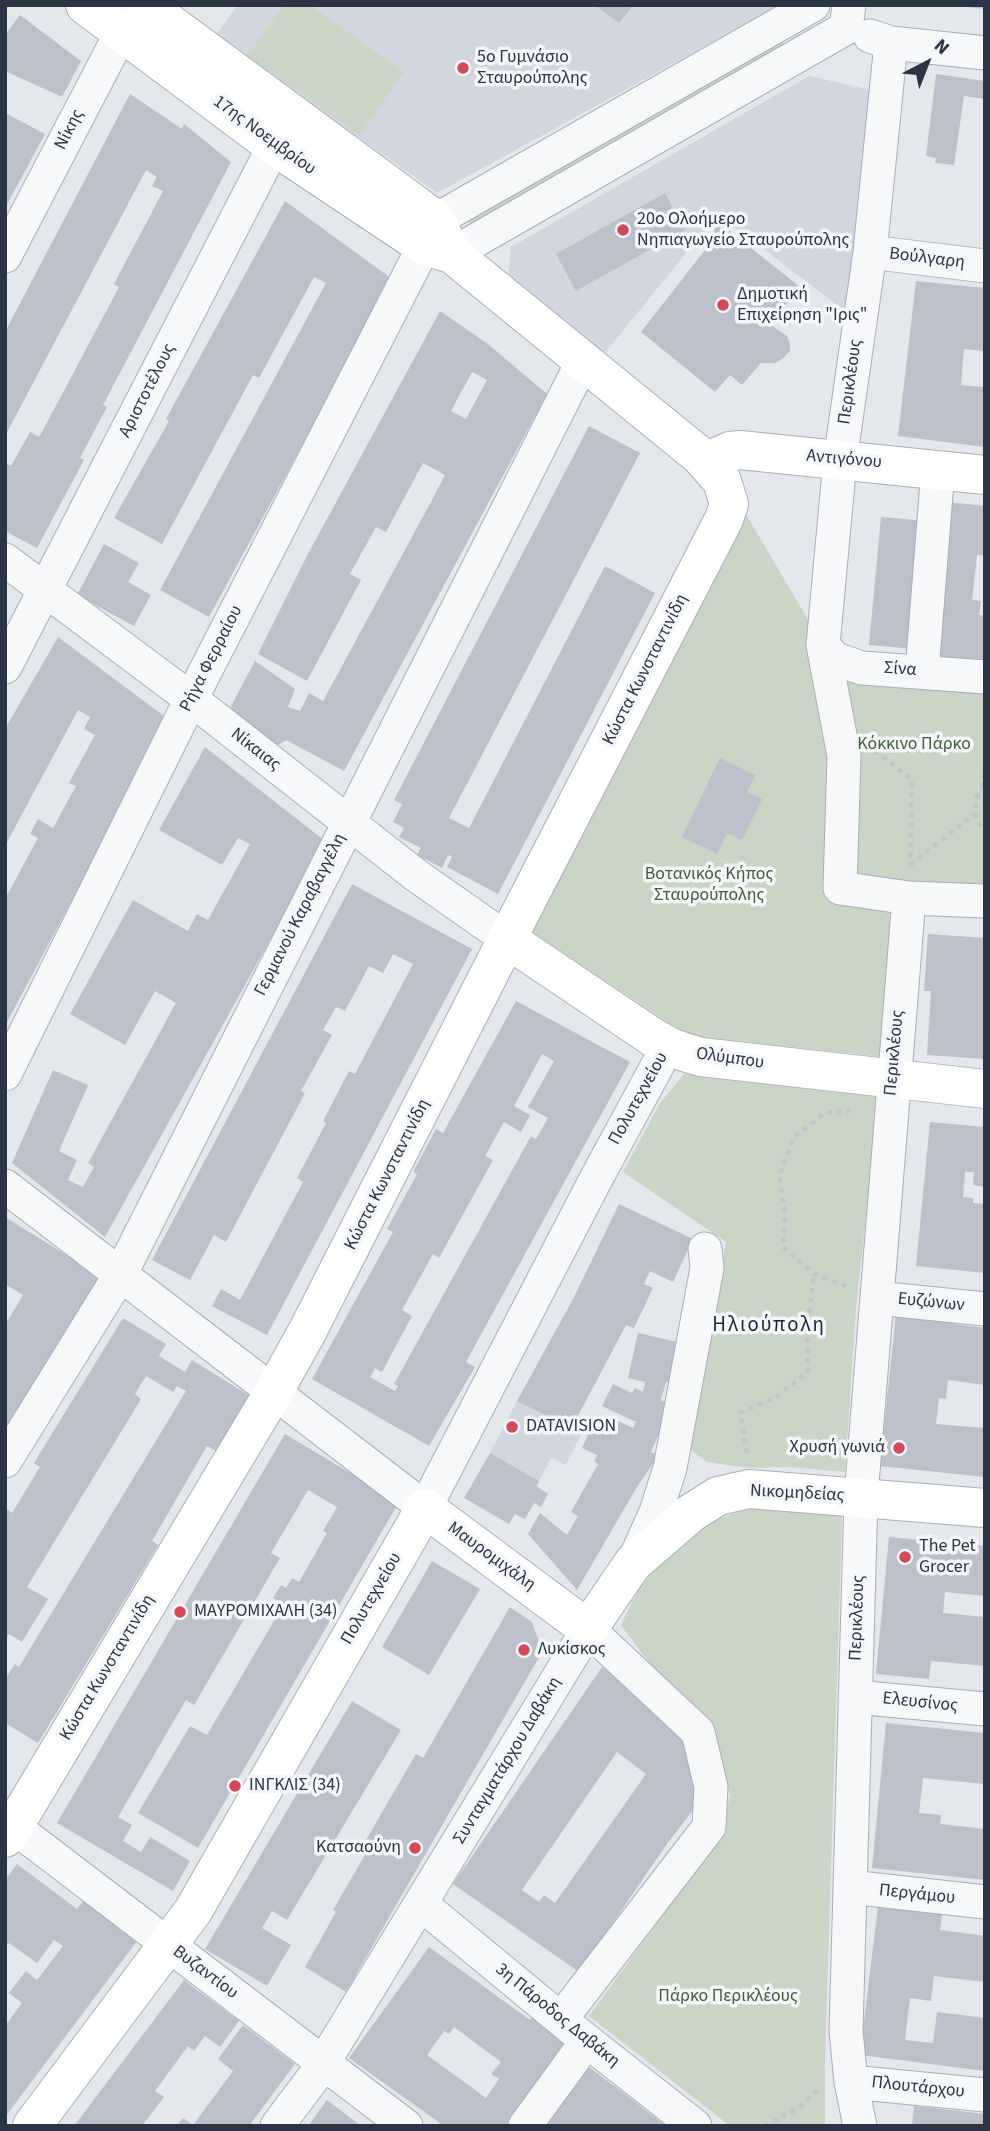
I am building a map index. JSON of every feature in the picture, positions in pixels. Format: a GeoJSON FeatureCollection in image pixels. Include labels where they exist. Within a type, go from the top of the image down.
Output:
{"type":"FeatureCollection","features":[{"type":"Feature","properties":{"kind":"street","name":"17ης Νοεμβρίου"},"geometry":{"type":"LineString","coordinates":[[85,5],[134,14],[284,131],[437,240],[717,477]]}},
{"type":"Feature","properties":{"kind":"street"},"geometry":{"type":"LineString","coordinates":[[437,240],[813,5]]}},
{"type":"Feature","properties":{"kind":"street"},"geometry":{"type":"LineString","coordinates":[[822,5],[891,43],[985,53]]}},
{"type":"Feature","properties":{"kind":"street","name":"Νίκης"},"geometry":{"type":"LineString","coordinates":[[5,256],[134,14]]}},
{"type":"Feature","properties":{"kind":"street"},"geometry":{"type":"LineString","coordinates":[[437,240],[847,17]]}},
{"type":"Feature","properties":{"kind":"street","name":"Περικλέους"},"geometry":{"type":"LineString","coordinates":[[860,2126],[851,2082],[846,2031],[862,1497],[909,898],[840,888],[844,756],[823,645],[840,461],[870,252],[891,43]]}},
{"type":"Feature","properties":{"kind":"street","name":"Αριστοτέλους"},"geometry":{"type":"LineString","coordinates":[[5,667],[284,131]]}},
{"type":"Feature","properties":{"kind":"street","name":"Ρήγα Φερραίου"},"geometry":{"type":"LineString","coordinates":[[5,1074],[191,699],[437,240]]}},
{"type":"Feature","properties":{"kind":"street","name":"Βούλγαρη"},"geometry":{"type":"LineString","coordinates":[[870,252],[985,266]]}},
{"type":"Feature","properties":{"kind":"street","name":"Γερμανού Καραβαγγέλη"},"geometry":{"type":"LineString","coordinates":[[5,1461],[120,1275],[583,361]]}},
{"type":"Feature","properties":{"kind":"street","name":"Αντιγόνου"},"geometry":{"type":"LineString","coordinates":[[717,477],[730,451],[740,450],[985,475]]}},
{"type":"Feature","properties":{"kind":"street"},"geometry":{"type":"LineString","coordinates":[[922,671],[938,469]]}},
{"type":"Feature","properties":{"kind":"street","name":"Κώστα Κωνσταντινίδη"},"geometry":{"type":"LineString","coordinates":[[8,1828],[273,1393],[337,1276],[724,519],[729,504],[717,477]]}},
{"type":"Feature","properties":{"kind":"street","name":"Νίκαιας"},"geometry":{"type":"LineString","coordinates":[[5,560],[191,699],[417,876],[507,939]]}},
{"type":"Feature","properties":{"kind":"street","name":"Σίνα"},"geometry":{"type":"LineString","coordinates":[[823,645],[835,659],[862,667],[985,677]]}},
{"type":"Feature","properties":{"kind":"street"},"geometry":{"type":"LineString","coordinates":[[909,898],[985,901]]}},
{"type":"Feature","properties":{"kind":"street","name":"Ολύμπου"},"geometry":{"type":"LineString","coordinates":[[507,939],[668,1046],[701,1057],[985,1089]]}},
{"type":"Feature","properties":{"kind":"street","name":"Πολυτεχνείου"},"geometry":{"type":"LineString","coordinates":[[32,2126],[193,1911],[425,1508],[668,1046]]}},
{"type":"Feature","properties":{"kind":"street","name":"Μαυρομιχάλη"},"geometry":{"type":"LineString","coordinates":[[5,1186],[273,1393],[589,1629],[698,1732],[711,1787],[709,1827],[561,2019]]}},
{"type":"Feature","properties":{"kind":"street","name":"Συνταγματάρχου Δαβάκη"},"geometry":{"type":"LineString","coordinates":[[277,2126],[323,2063],[589,1629],[633,1563],[656,1511],[670,1468],[707,1268],[705,1249]]}},
{"type":"Feature","properties":{"kind":"street","name":"Ευζώνων"},"geometry":{"type":"LineString","coordinates":[[877,1298],[985,1309]]}},
{"type":"Feature","properties":{"kind":"street","name":"Νικομηδείας"},"geometry":{"type":"LineString","coordinates":[[633,1563],[691,1513],[718,1496],[749,1489],[985,1508]]}},
{"type":"Feature","properties":{"kind":"street","name":"Ελευσίνος"},"geometry":{"type":"LineString","coordinates":[[855,1696],[985,1709]]}},
{"type":"Feature","properties":{"kind":"street","name":"Βυζαντίου"},"geometry":{"type":"LineString","coordinates":[[8,1828],[169,1945],[406,2126]]}},
{"type":"Feature","properties":{"kind":"street","name":"Περγάμου"},"geometry":{"type":"LineString","coordinates":[[850,1887],[985,1902]]}},
{"type":"Feature","properties":{"kind":"street","name":"3η Πάροδος Δαβάκη"},"geometry":{"type":"LineString","coordinates":[[421,1904],[695,2126]]}},
{"type":"Feature","properties":{"kind":"street"},"geometry":{"type":"LineString","coordinates":[[525,2126],[587,2041]]}},
{"type":"Feature","properties":{"kind":"street","name":"Πλουτάρχου"},"geometry":{"type":"LineString","coordinates":[[851,2082],[985,2095]]}},
{"type":"Feature","properties":{"kind":"path"},"geometry":{"type":"LineString","coordinates":[[866,743],[912,780],[909,898]]}},
{"type":"Feature","properties":{"kind":"path"},"geometry":{"type":"LineString","coordinates":[[985,768],[983,787],[977,796],[975,813],[985,832]]}},
{"type":"Feature","properties":{"kind":"path"},"geometry":{"type":"LineString","coordinates":[[910,865],[975,813]]}},
{"type":"Feature","properties":{"kind":"path"},"geometry":{"type":"LineString","coordinates":[[877,1298],[814,1274],[783,1247],[785,1213],[779,1176],[794,1137],[825,1113],[849,1112],[893,1079]]}},
{"type":"Feature","properties":{"kind":"path"},"geometry":{"type":"LineString","coordinates":[[747,1454],[740,1413],[776,1397],[808,1372],[807,1334],[814,1274]]}},
{"type":"Feature","properties":{"kind":"path"},"geometry":{"type":"LineString","coordinates":[[764,2126],[797,2109],[816,2089],[851,2082]]}},
{"type":"Feature","properties":{"kind":"shaded area","name":"5ο Γυμνάσιο Σταυρούπολης"},"geometry":{"type":"Polygon","coordinates":[[[238,5],[780,5],[437,193],[215,36],[238,5]]]}},
{"type":"Feature","properties":{"kind":"shaded area","name":"20ο Ολοήμερο Νηπιαγωγείο Σταυρούπολης"},"geometry":{"type":"Polygon","coordinates":[[[809,76],[871,90],[850,315],[718,214],[599,360],[507,285],[511,247],[809,76]]]}},
{"type":"Feature","properties":{"kind":"shaded area"},"geometry":{"type":"Polygon","coordinates":[[[517,1401],[581,1435],[566,1465],[551,1458],[539,1481],[490,1453],[517,1401]]]}},
{"type":"Feature","properties":{"kind":"green space"},"geometry":{"type":"Polygon","coordinates":[[[283,5],[310,5],[404,72],[360,135],[248,56],[283,5]]]}},
{"type":"Feature","properties":{"kind":"green space"},"geometry":{"type":"Polygon","coordinates":[[[777,39],[783,42],[782,49],[473,225],[467,221],[777,39]]]}},
{"type":"Feature","properties":{"kind":"green space","name":"Βοτανικός Κήπος Σταυρούπολης"},"geometry":{"type":"Polygon","coordinates":[[[744,511],[823,645],[985,677],[985,897],[896,891],[883,1057],[688,1036],[532,932],[744,511]]]}},
{"type":"Feature","properties":{"kind":"green space"},"geometry":{"type":"Polygon","coordinates":[[[684,1074],[879,1094],[856,1308],[845,1472],[790,1467],[748,1468],[707,1462],[685,1446],[726,1242],[623,1172],[660,1103],[684,1074]]]}},
{"type":"Feature","properties":{"kind":"green space","name":"Πάρκο Περικλέους"},"geometry":{"type":"Polygon","coordinates":[[[753,1506],[842,1516],[825,2126],[730,2126],[589,2016],[720,1837],[730,1796],[715,1730],[664,1683],[621,1625],[639,1588],[665,1558],[711,1522],[753,1506]]]}},
{"type":"Feature","properties":{"kind":"building"},"geometry":{"type":"Polygon","coordinates":[[[595,5],[633,5],[619,23],[595,5]]]}},
{"type":"Feature","properties":{"kind":"building"},"geometry":{"type":"Polygon","coordinates":[[[985,5],[985,9],[966,7],[985,5]]]}},
{"type":"Feature","properties":{"kind":"building"},"geometry":{"type":"Polygon","coordinates":[[[20,15],[81,61],[62,97],[5,71],[5,35],[20,15]]]}},
{"type":"Feature","properties":{"kind":"building"},"geometry":{"type":"Polygon","coordinates":[[[936,74],[985,81],[985,99],[964,96],[954,165],[935,163],[936,158],[926,156],[936,74]]]}},
{"type":"Feature","properties":{"kind":"building"},"geometry":{"type":"Polygon","coordinates":[[[130,94],[182,129],[184,124],[231,162],[103,405],[107,407],[80,458],[84,460],[37,548],[5,531],[5,463],[11,466],[30,432],[39,437],[67,385],[119,287],[114,284],[163,191],[152,186],[157,177],[146,170],[5,436],[5,332],[130,94]]]}},
{"type":"Feature","properties":{"kind":"building"},"geometry":{"type":"Polygon","coordinates":[[[5,113],[45,134],[5,208],[5,113]]]}},
{"type":"Feature","properties":{"kind":"building"},"geometry":{"type":"Polygon","coordinates":[[[665,193],[685,230],[576,291],[556,254],[665,193]]]}},
{"type":"Feature","properties":{"kind":"building"},"geometry":{"type":"Polygon","coordinates":[[[285,201],[392,279],[209,617],[160,590],[326,283],[314,277],[259,378],[253,375],[162,544],[114,518],[169,421],[166,419],[285,201]]]}},
{"type":"Feature","properties":{"kind":"building","name":"Δημοτική Επιχείρηση \"Ιρις\""},"geometry":{"type":"Polygon","coordinates":[[[718,225],[725,227],[800,287],[770,324],[787,336],[790,351],[775,363],[761,363],[742,385],[730,375],[715,392],[641,332],[715,237],[714,229],[718,225]]]}},
{"type":"Feature","properties":{"kind":"building"},"geometry":{"type":"Polygon","coordinates":[[[916,281],[985,288],[985,351],[964,349],[961,385],[985,387],[985,447],[898,436],[916,281]]]}},
{"type":"Feature","properties":{"kind":"building"},"geometry":{"type":"Polygon","coordinates":[[[440,311],[488,344],[547,394],[344,771],[286,740],[277,746],[229,710],[255,661],[295,689],[288,707],[300,711],[309,693],[323,701],[445,475],[423,463],[386,532],[376,527],[350,574],[361,580],[307,681],[258,654],[309,552],[440,311]],[[472,372],[451,411],[466,419],[487,380],[472,372]]]}},
{"type":"Feature","properties":{"kind":"building"},"geometry":{"type":"Polygon","coordinates":[[[589,426],[640,453],[449,818],[469,828],[605,566],[655,593],[498,894],[447,867],[452,857],[448,855],[442,868],[417,855],[421,848],[399,837],[404,828],[393,822],[402,804],[394,800],[589,426]]]}},
{"type":"Feature","properties":{"kind":"building"},"geometry":{"type":"Polygon","coordinates":[[[948,502],[985,506],[985,556],[977,555],[972,600],[981,601],[979,615],[985,616],[985,661],[931,661],[948,502]]]}},
{"type":"Feature","properties":{"kind":"building"},"geometry":{"type":"Polygon","coordinates":[[[881,517],[926,521],[914,649],[869,645],[881,517]]]}},
{"type":"Feature","properties":{"kind":"building"},"geometry":{"type":"Polygon","coordinates":[[[104,544],[139,563],[128,582],[151,595],[134,626],[77,595],[104,544]]]}},
{"type":"Feature","properties":{"kind":"building"},"geometry":{"type":"Polygon","coordinates":[[[58,637],[168,719],[5,1026],[5,899],[38,838],[30,834],[38,819],[53,828],[76,786],[69,783],[95,735],[84,729],[90,717],[78,710],[5,846],[5,729],[58,637]]]}},
{"type":"Feature","properties":{"kind":"building"},"geometry":{"type":"Polygon","coordinates":[[[205,747],[325,841],[105,1237],[12,1163],[53,1070],[88,1085],[59,1151],[77,1160],[68,1180],[83,1187],[94,1167],[88,1163],[176,1003],[155,991],[125,1045],[70,1014],[133,900],[188,931],[197,914],[208,920],[250,844],[238,838],[222,865],[159,830],[205,747]]]}},
{"type":"Feature","properties":{"kind":"building"},"geometry":{"type":"Polygon","coordinates":[[[720,758],[755,775],[747,792],[762,799],[742,840],[727,833],[717,854],[682,837],[720,758]]]}},
{"type":"Feature","properties":{"kind":"building"},"geometry":{"type":"Polygon","coordinates":[[[352,884],[472,949],[267,1335],[212,1306],[221,1289],[240,1300],[303,1182],[297,1178],[326,1123],[323,1121],[349,1071],[355,1074],[413,964],[393,954],[383,973],[369,966],[345,1011],[336,1007],[323,1030],[332,1035],[301,1091],[305,1093],[226,1242],[214,1235],[190,1280],[152,1260],[352,884]]]}},
{"type":"Feature","properties":{"kind":"building"},"geometry":{"type":"Polygon","coordinates":[[[928,934],[985,938],[985,1059],[927,1055],[931,991],[924,991],[928,934]]]}},
{"type":"Feature","properties":{"kind":"building"},"geometry":{"type":"Polygon","coordinates":[[[516,1001],[630,1062],[466,1362],[475,1367],[429,1446],[312,1379],[393,1232],[387,1229],[417,1174],[413,1172],[436,1129],[443,1133],[516,1001]],[[542,1054],[514,1106],[530,1115],[521,1132],[504,1122],[485,1156],[493,1160],[439,1258],[433,1254],[402,1310],[412,1316],[382,1372],[375,1368],[370,1377],[395,1391],[398,1386],[394,1384],[531,1136],[536,1139],[548,1118],[528,1107],[554,1061],[542,1054]]]}},
{"type":"Feature","properties":{"kind":"building"},"geometry":{"type":"Polygon","coordinates":[[[930,1122],[985,1127],[985,1187],[973,1185],[974,1172],[965,1172],[963,1197],[973,1198],[973,1203],[985,1204],[985,1273],[916,1266],[930,1122]]]}},
{"type":"Feature","properties":{"kind":"building"},"geometry":{"type":"Polygon","coordinates":[[[619,1204],[693,1239],[673,1282],[650,1271],[644,1284],[653,1288],[634,1328],[626,1325],[571,1429],[517,1401],[573,1299],[619,1204]]]}},
{"type":"Feature","properties":{"kind":"building"},"geometry":{"type":"Polygon","coordinates":[[[5,1217],[102,1277],[5,1435],[5,1325],[23,1295],[5,1284],[5,1217]]]}},
{"type":"Feature","properties":{"kind":"building"},"geometry":{"type":"Polygon","coordinates":[[[896,1314],[985,1328],[985,1385],[948,1380],[946,1399],[939,1398],[936,1424],[985,1428],[985,1477],[880,1466],[896,1314]]]}},
{"type":"Feature","properties":{"kind":"building"},"geometry":{"type":"Polygon","coordinates":[[[123,1318],[166,1344],[159,1356],[185,1372],[192,1360],[250,1396],[216,1451],[207,1446],[152,1541],[158,1545],[38,1743],[5,1723],[5,1679],[15,1664],[19,1667],[186,1391],[177,1386],[173,1392],[146,1376],[135,1394],[141,1399],[27,1587],[48,1599],[22,1642],[9,1634],[5,1640],[5,1508],[12,1513],[40,1467],[34,1463],[123,1318]]]}},
{"type":"Feature","properties":{"kind":"building"},"geometry":{"type":"Polygon","coordinates":[[[638,1333],[682,1343],[672,1383],[666,1382],[661,1400],[671,1405],[651,1452],[659,1455],[637,1487],[577,1590],[528,1534],[540,1513],[567,1535],[578,1516],[571,1512],[598,1464],[594,1461],[597,1455],[582,1448],[591,1428],[606,1435],[614,1419],[633,1428],[636,1422],[602,1406],[613,1384],[632,1393],[635,1388],[643,1392],[645,1382],[628,1378],[638,1333]]]}},
{"type":"Feature","properties":{"kind":"building"},"geometry":{"type":"Polygon","coordinates":[[[285,1434],[399,1502],[198,1848],[138,1813],[190,1726],[207,1735],[284,1604],[273,1598],[281,1585],[286,1588],[292,1578],[299,1582],[327,1533],[323,1531],[337,1507],[308,1490],[271,1553],[280,1558],[194,1705],[186,1700],[118,1817],[132,1825],[123,1841],[141,1852],[150,1837],[190,1861],[173,1891],[57,1823],[285,1434]]]}},
{"type":"Feature","properties":{"kind":"building"},"geometry":{"type":"Polygon","coordinates":[[[490,1453],[539,1481],[536,1486],[548,1494],[541,1507],[534,1503],[525,1519],[515,1514],[509,1524],[464,1498],[490,1453]]]}},
{"type":"Feature","properties":{"kind":"building"},"geometry":{"type":"Polygon","coordinates":[[[889,1537],[985,1546],[985,1596],[945,1592],[943,1613],[985,1617],[985,1666],[931,1661],[929,1679],[876,1674],[889,1537]]]}},
{"type":"Feature","properties":{"kind":"building"},"geometry":{"type":"Polygon","coordinates":[[[432,1561],[480,1589],[429,1675],[382,1647],[432,1561]]]}},
{"type":"Feature","properties":{"kind":"building"},"geometry":{"type":"Polygon","coordinates":[[[510,1607],[532,1622],[539,1642],[546,1642],[547,1649],[542,1652],[346,1992],[305,1967],[336,1912],[333,1910],[365,1855],[359,1852],[416,1754],[423,1758],[510,1607]]]}},
{"type":"Feature","properties":{"kind":"building"},"geometry":{"type":"Polygon","coordinates":[[[602,1667],[660,1707],[693,1736],[699,1802],[579,1972],[453,1884],[602,1667]],[[617,1752],[522,1890],[539,1902],[544,1895],[555,1903],[646,1774],[617,1752]]]}},
{"type":"Feature","properties":{"kind":"building"},"geometry":{"type":"Polygon","coordinates":[[[352,1701],[401,1730],[287,1920],[272,1911],[262,1928],[291,1945],[267,1986],[205,1949],[352,1701]]]}},
{"type":"Feature","properties":{"kind":"building"},"geometry":{"type":"Polygon","coordinates":[[[886,1723],[985,1733],[985,1784],[923,1778],[919,1813],[941,1815],[940,1824],[985,1829],[985,1880],[872,1868],[886,1723]]]}},
{"type":"Feature","properties":{"kind":"building"},"geometry":{"type":"Polygon","coordinates":[[[17,1864],[77,1909],[86,1897],[140,1937],[5,2117],[5,2026],[22,2003],[9,1993],[26,1971],[37,1980],[63,1946],[54,1940],[37,1963],[9,1943],[5,1947],[5,1880],[17,1864]]]}},
{"type":"Feature","properties":{"kind":"building"},"geometry":{"type":"Polygon","coordinates":[[[878,1906],[942,1914],[940,1930],[985,1936],[985,1982],[934,1976],[931,2001],[910,1998],[905,2040],[933,2043],[937,2012],[985,2018],[985,2071],[860,2055],[878,1906]]]}},
{"type":"Feature","properties":{"kind":"building"},"geometry":{"type":"Polygon","coordinates":[[[429,1947],[530,2020],[535,2014],[574,2042],[514,2126],[444,2126],[349,2058],[429,1947]],[[454,2027],[449,2034],[444,2031],[427,2055],[486,2098],[499,2079],[491,2074],[501,2062],[454,2027]]]}},
{"type":"Feature","properties":{"kind":"building"},"geometry":{"type":"Polygon","coordinates":[[[184,1980],[239,2021],[220,2047],[205,2036],[194,2051],[188,2046],[155,2091],[164,2097],[142,2126],[74,2126],[184,1980]]]}},
{"type":"Feature","properties":{"kind":"building"},"geometry":{"type":"Polygon","coordinates":[[[243,2025],[295,2064],[249,2126],[177,2126],[183,2118],[193,2125],[233,2071],[218,2059],[243,2025]]]}},
{"type":"Feature","properties":{"kind":"building"},"geometry":{"type":"Polygon","coordinates":[[[589,2067],[621,2091],[666,2126],[544,2126],[589,2067]]]}},
{"type":"Feature","properties":{"kind":"building"},"geometry":{"type":"Polygon","coordinates":[[[327,2100],[361,2126],[308,2126],[327,2100]]]}},
{"type":"Feature","properties":{"kind":"building"},"geometry":{"type":"Polygon","coordinates":[[[914,2106],[985,2114],[985,2126],[912,2126],[914,2106]]]}},
{"type":"Feature","properties":{"kind":"place","name":"5ο Γυμνάσιο Σταυρούπολης"},"geometry":{"type":"Point","coordinates":[463,68]}},
{"type":"Feature","properties":{"kind":"place","name":"20ο Ολοήμερο Νηπιαγωγείο Σταυρούπολης"},"geometry":{"type":"Point","coordinates":[623,230]}},
{"type":"Feature","properties":{"kind":"place","name":"Δημοτική Επιχείρηση \"Ιρις\""},"geometry":{"type":"Point","coordinates":[723,305]}},
{"type":"Feature","properties":{"kind":"place","name":"DATAVISION"},"geometry":{"type":"Point","coordinates":[512,1427]}},
{"type":"Feature","properties":{"kind":"place","name":"Χρυσή γωνιά"},"geometry":{"type":"Point","coordinates":[899,1448]}},
{"type":"Feature","properties":{"kind":"place","name":"The Pet Grocer"},"geometry":{"type":"Point","coordinates":[905,1557]}},
{"type":"Feature","properties":{"kind":"place","name":"ΜΑΥΡΟΜΙΧΑΛΗ (34)"},"geometry":{"type":"Point","coordinates":[180,1612]}},
{"type":"Feature","properties":{"kind":"place","name":"Λυκίσκος"},"geometry":{"type":"Point","coordinates":[524,1650]}},
{"type":"Feature","properties":{"kind":"place","name":"ΙΝΓΚΛΙΣ (34)"},"geometry":{"type":"Point","coordinates":[235,1786]}},
{"type":"Feature","properties":{"kind":"place","name":"Κατσαούνη"},"geometry":{"type":"Point","coordinates":[415,1848]}},
{"type":"Feature","properties":{"kind":"district","name":"Ηλιούπολη"},"geometry":{"type":"Point","coordinates":[769,1326]}},
{"type":"Feature","properties":{"kind":"park label","name":"Κόκκινο Πάρκο"},"geometry":{"type":"Point","coordinates":[914,745]}}]}
